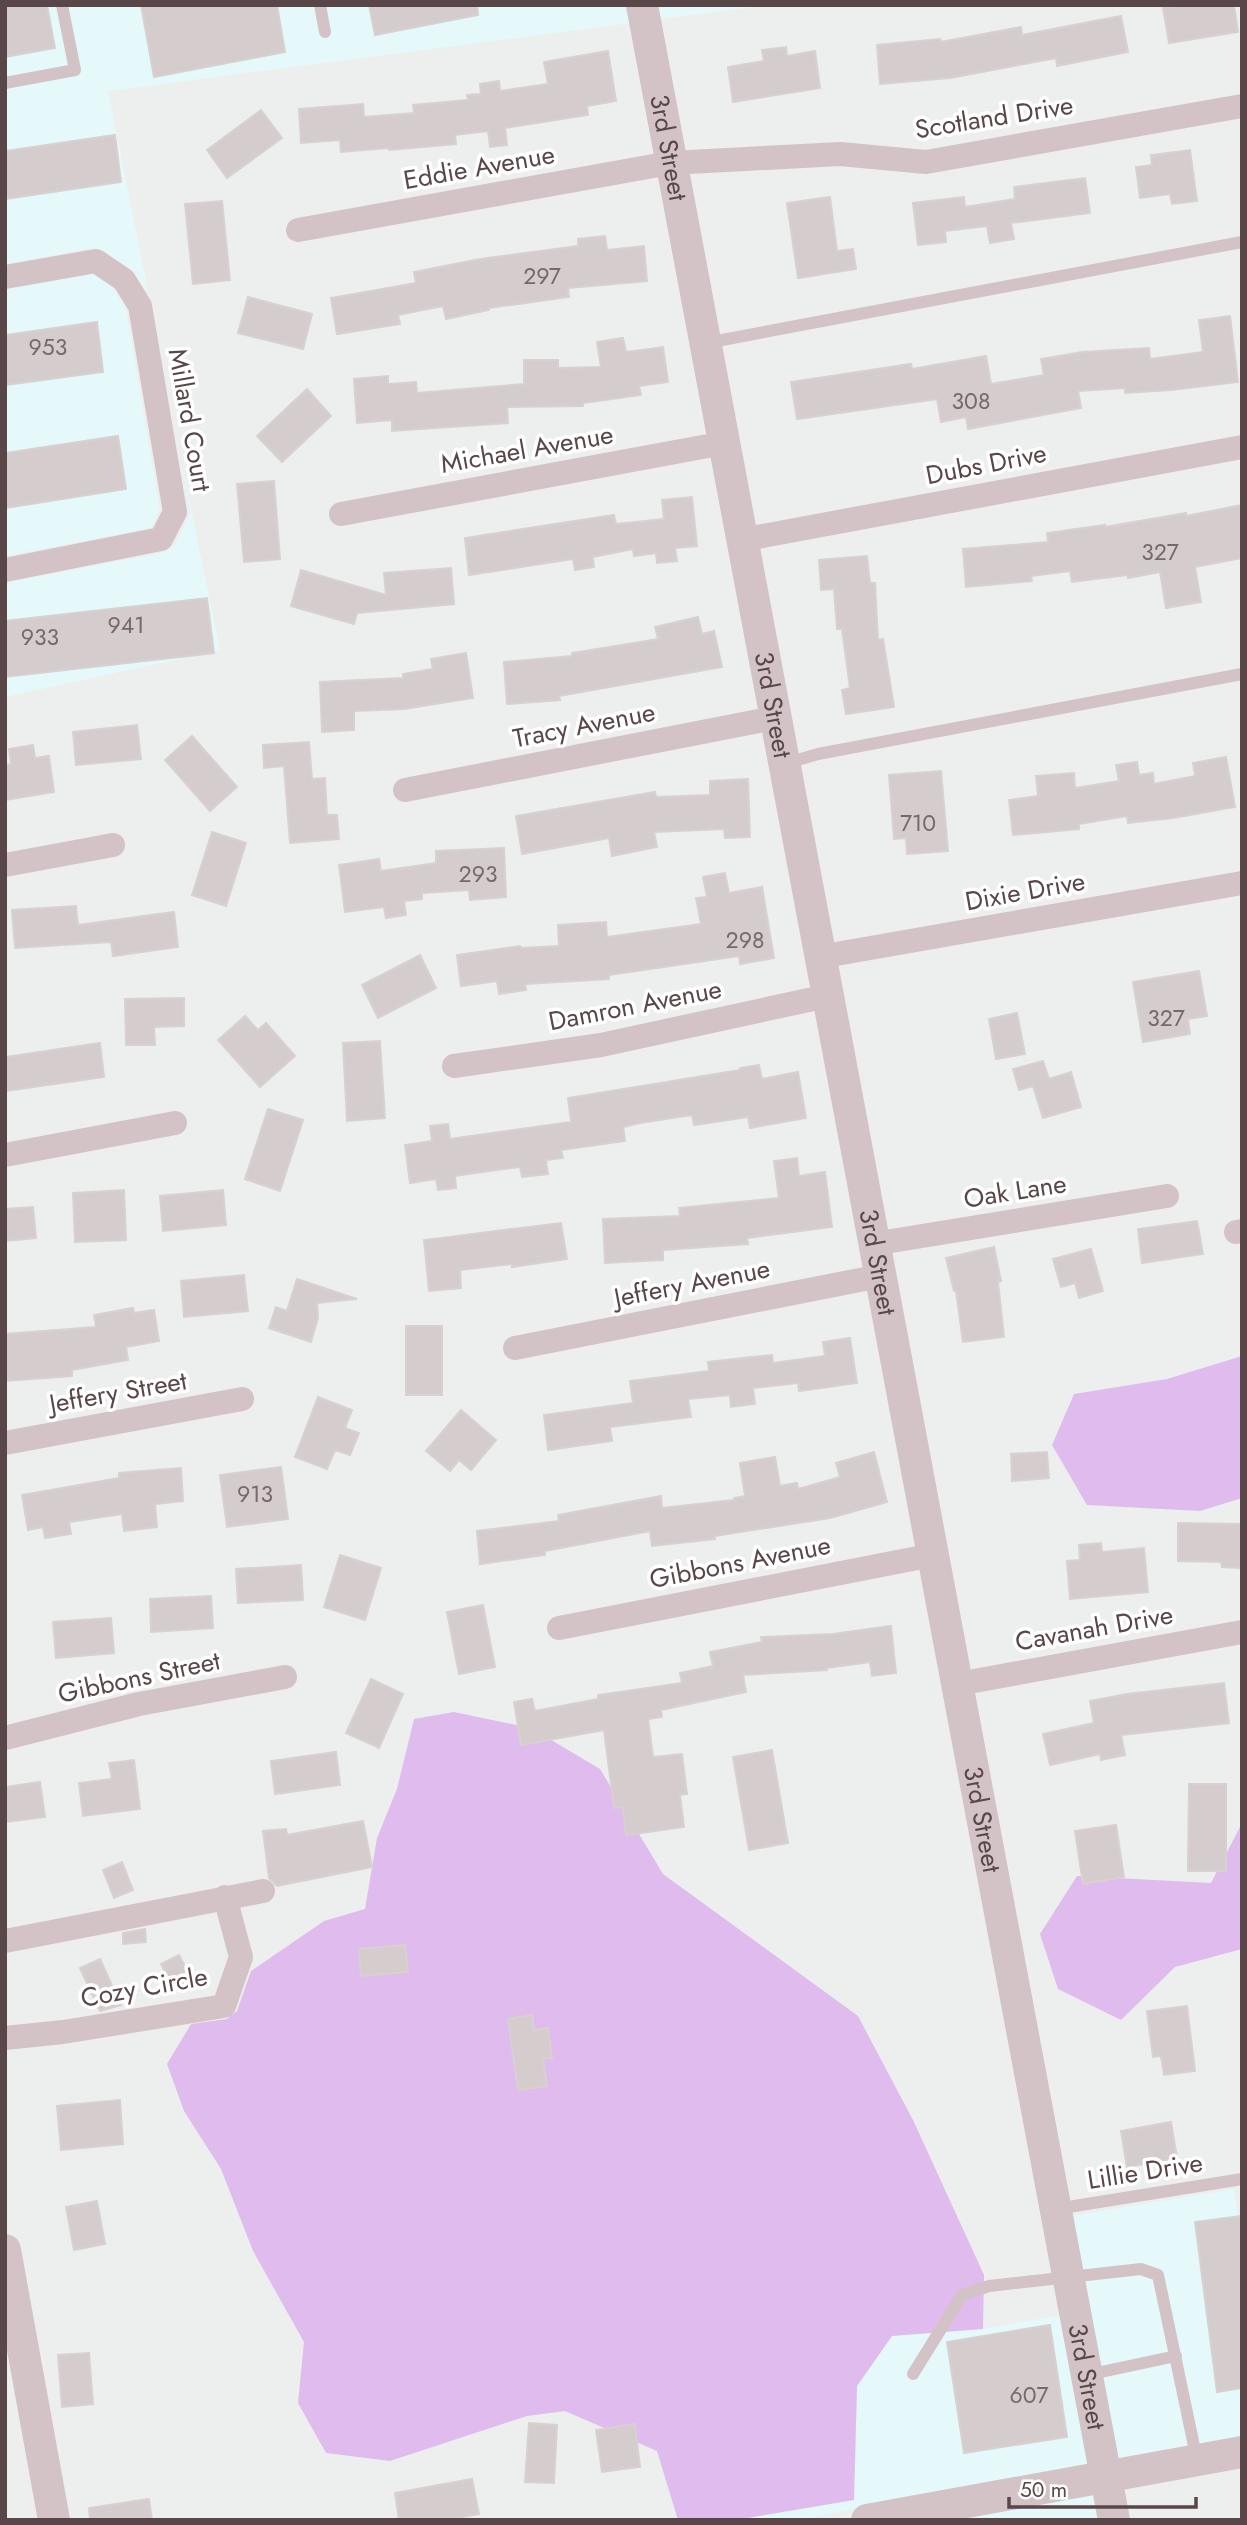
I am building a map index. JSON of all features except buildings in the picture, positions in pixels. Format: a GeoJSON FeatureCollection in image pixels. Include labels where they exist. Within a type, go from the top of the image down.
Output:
{"type":"FeatureCollection","features":[{"type":"Feature","properties":{"kind":"street","name":"3rd Street"},"geometry":{"type":"LineString","coordinates":[[642,5],[1114,2520]]}},
{"type":"Feature","properties":{"kind":"street","name":"Scotland Drive"},"geometry":{"type":"LineString","coordinates":[[670,163],[840,153],[926,162],[1242,106]]}},
{"type":"Feature","properties":{"kind":"street","name":"Eddie Avenue"},"geometry":{"type":"LineString","coordinates":[[298,230],[670,163]]}},
{"type":"Feature","properties":{"kind":"street","name":"Millard Court"},"geometry":{"type":"LineString","coordinates":[[5,277],[96,261],[124,280],[140,306],[175,512],[161,539],[5,570]]}},
{"type":"Feature","properties":{"kind":"street","name":"Michael Avenue"},"geometry":{"type":"LineString","coordinates":[[341,513],[724,443]]}},
{"type":"Feature","properties":{"kind":"street","name":"Dubs Drive"},"geometry":{"type":"LineString","coordinates":[[741,540],[1242,447]]}},
{"type":"Feature","properties":{"kind":"street","name":"Tracy Avenue"},"geometry":{"type":"LineString","coordinates":[[405,790],[774,718]]}},
{"type":"Feature","properties":{"kind":"street"},"geometry":{"type":"LineString","coordinates":[[5,864],[113,845]]}},
{"type":"Feature","properties":{"kind":"street","name":"Dixie Drive"},"geometry":{"type":"LineString","coordinates":[[819,957],[1242,883]]}},
{"type":"Feature","properties":{"kind":"street","name":"Damron Avenue"},"geometry":{"type":"LineString","coordinates":[[454,1066],[601,1045],[827,996]]}},
{"type":"Feature","properties":{"kind":"street"},"geometry":{"type":"LineString","coordinates":[[5,1155],[175,1123]]}},
{"type":"Feature","properties":{"kind":"street","name":"Oak Lane"},"geometry":{"type":"LineString","coordinates":[[873,1244],[1167,1196]]}},
{"type":"Feature","properties":{"kind":"street","name":"Jeffery Avenue"},"geometry":{"type":"LineString","coordinates":[[515,1348],[880,1276]]}},
{"type":"Feature","properties":{"kind":"street","name":"Jeffery Street"},"geometry":{"type":"LineString","coordinates":[[5,1443],[242,1399]]}},
{"type":"Feature","properties":{"kind":"street","name":"Gibbons Avenue"},"geometry":{"type":"LineString","coordinates":[[559,1628],[933,1555]]}},
{"type":"Feature","properties":{"kind":"street","name":"Cavanah Drive"},"geometry":{"type":"LineString","coordinates":[[958,1684],[1242,1632]]}},
{"type":"Feature","properties":{"kind":"street","name":"Gibbons Street"},"geometry":{"type":"LineString","coordinates":[[5,1738],[139,1704],[285,1677]]}},
{"type":"Feature","properties":{"kind":"street"},"geometry":{"type":"LineString","coordinates":[[5,1941],[263,1891]]}},
{"type":"Feature","properties":{"kind":"street","name":"Cozy Circle"},"geometry":{"type":"LineString","coordinates":[[5,2038],[63,2032],[224,2006],[241,1957],[225,1897]]}},
{"type":"Feature","properties":{"kind":"street"},"geometry":{"type":"LineString","coordinates":[[5,2250],[14,2343],[54,2520]]}},
{"type":"Feature","properties":{"kind":"street"},"geometry":{"type":"LineString","coordinates":[[867,2520],[1242,2452]]}},
{"type":"Feature","properties":{"kind":"lane"},"geometry":{"type":"LineString","coordinates":[[5,83],[75,70],[62,5]]}},
{"type":"Feature","properties":{"kind":"lane"},"geometry":{"type":"LineString","coordinates":[[320,5],[325,32]]}},
{"type":"Feature","properties":{"kind":"lane"},"geometry":{"type":"LineString","coordinates":[[705,344],[1242,243]]}},
{"type":"Feature","properties":{"kind":"lane"},"geometry":{"type":"LineString","coordinates":[[783,765],[818,754],[1242,674]]}},
{"type":"Feature","properties":{"kind":"lane","name":"Lillie Drive"},"geometry":{"type":"LineString","coordinates":[[1056,2209],[1242,2179]]}},
{"type":"Feature","properties":{"kind":"lane"},"geometry":{"type":"LineString","coordinates":[[913,2374],[961,2295],[989,2286],[1141,2269],[1158,2275],[1197,2460]]}},
{"type":"Feature","properties":{"kind":"lane"},"geometry":{"type":"LineString","coordinates":[[1086,2375],[1176,2356]]}},
{"type":"Feature","properties":{"kind":"shaded area"},"geometry":{"type":"Polygon","coordinates":[[[5,5],[628,5],[631,23],[108,91],[148,292],[132,270],[104,251],[92,248],[5,264],[5,5]]]}},
{"type":"Feature","properties":{"kind":"shaded area"},"geometry":{"type":"Polygon","coordinates":[[[657,5],[770,5],[659,19],[657,5]]]}},
{"type":"Feature","properties":{"kind":"shaded area"},"geometry":{"type":"Polygon","coordinates":[[[93,274],[113,288],[126,309],[160,510],[151,528],[5,556],[5,290],[93,274]]]}},
{"type":"Feature","properties":{"kind":"shaded area"},"geometry":{"type":"Polygon","coordinates":[[[177,441],[220,650],[5,697],[5,583],[165,552],[175,545],[190,511],[177,441]]]}},
{"type":"Feature","properties":{"kind":"shaded area"},"geometry":{"type":"Polygon","coordinates":[[[1242,1356],[1242,1498],[1200,1511],[1087,1505],[1052,1445],[1074,1394],[1167,1379],[1242,1356]]]}},
{"type":"Feature","properties":{"kind":"shaded area"},"geometry":{"type":"Polygon","coordinates":[[[454,1712],[531,1728],[600,1769],[663,1874],[858,2016],[913,2120],[984,2275],[983,2329],[892,2336],[857,2386],[854,2500],[736,2520],[678,2520],[657,2451],[565,2411],[527,2416],[390,2461],[326,2453],[298,2403],[304,2342],[253,2251],[221,2169],[184,2111],[167,2064],[191,2024],[227,2019],[237,2011],[251,1971],[324,1921],[365,1909],[377,1838],[397,1789],[414,1719],[454,1712]]]}},
{"type":"Feature","properties":{"kind":"shaded area"},"geometry":{"type":"Polygon","coordinates":[[[1242,1823],[1242,1949],[1175,1967],[1121,2020],[1058,1989],[1040,1934],[1077,1876],[1211,1883],[1242,1823]]]}},
{"type":"Feature","properties":{"kind":"shaded area"},"geometry":{"type":"Polygon","coordinates":[[[1234,2189],[1242,2238],[1242,2438],[1117,2462],[1071,2216],[1234,2189]]]}},
{"type":"Feature","properties":{"kind":"shaded area"},"geometry":{"type":"Polygon","coordinates":[[[1061,2315],[1088,2467],[795,2520],[736,2520],[854,2500],[857,2386],[892,2336],[983,2329],[1061,2315]]]}},
{"type":"Feature","properties":{"kind":"shaded area"},"geometry":{"type":"Polygon","coordinates":[[[1094,2493],[1099,2520],[943,2520],[1094,2493]]]}}]}
